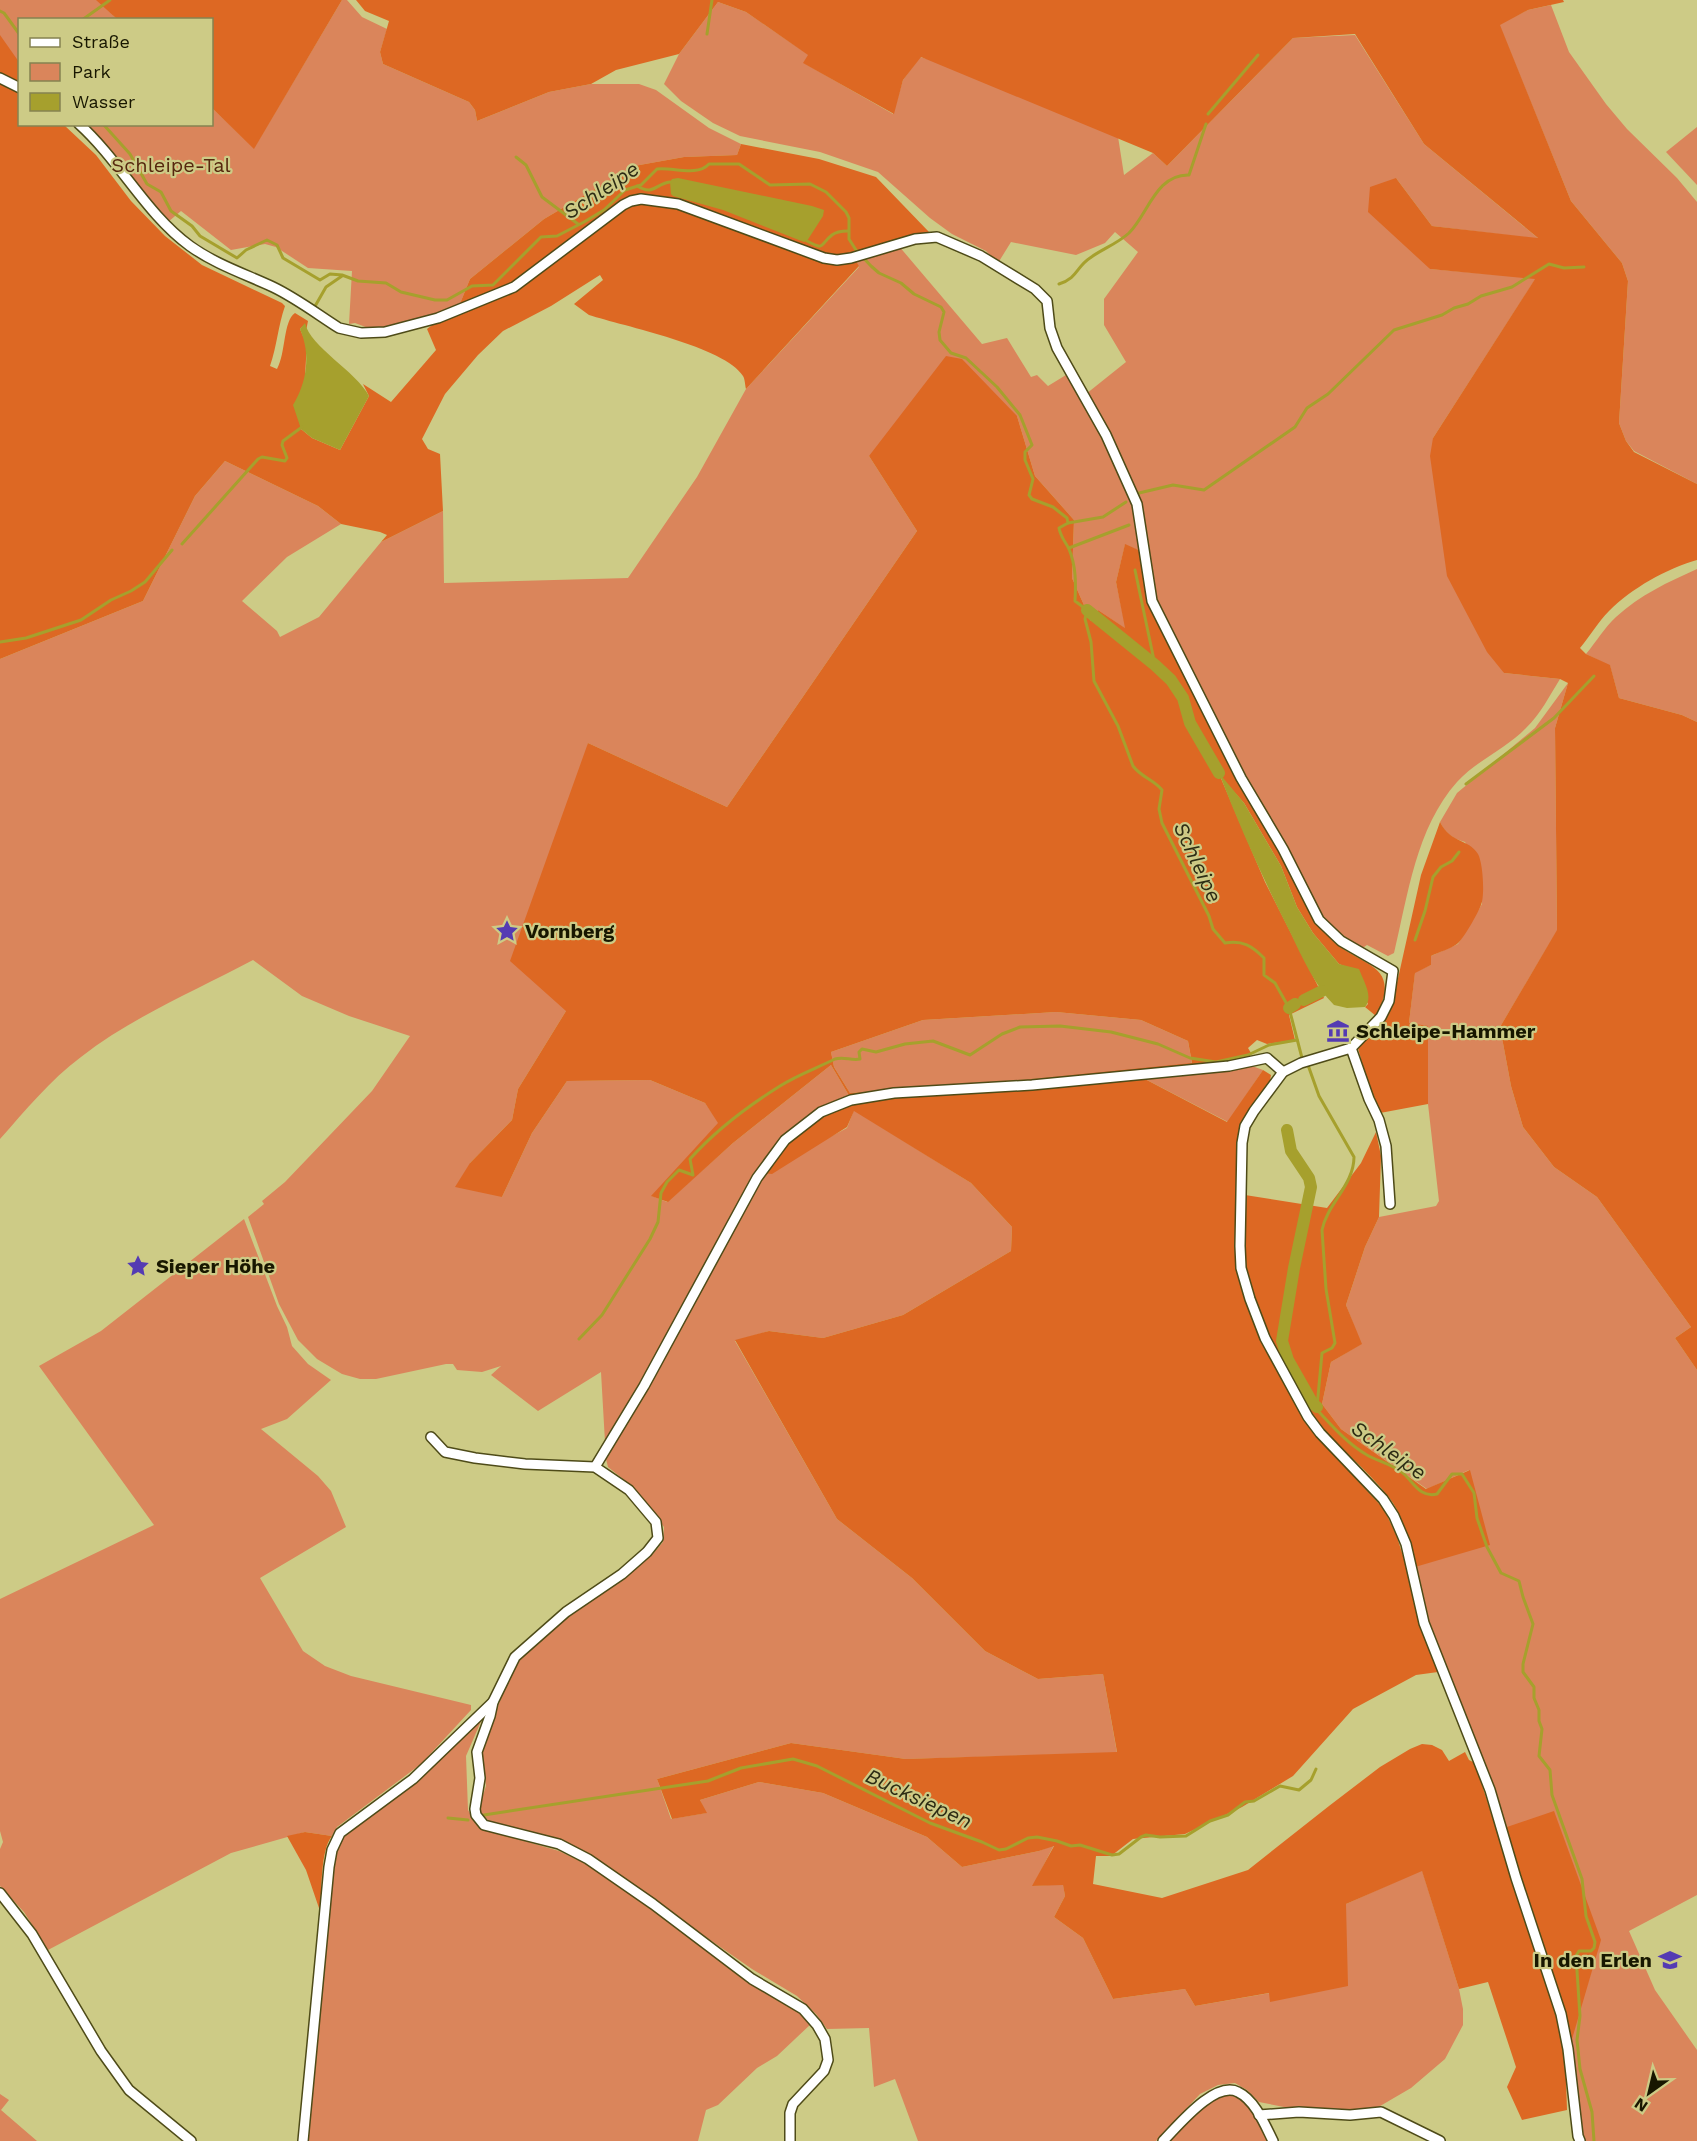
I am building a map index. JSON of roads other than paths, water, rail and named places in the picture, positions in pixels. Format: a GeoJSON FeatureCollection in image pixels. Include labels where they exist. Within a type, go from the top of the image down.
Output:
{"type":"FeatureCollection","features":[{"type":"Feature","properties":{"kind":"street"},"geometry":{"type":"LineString","coordinates":[[0,78],[18,87]]}},
{"type":"Feature","properties":{"kind":"street"},"geometry":{"type":"LineString","coordinates":[[81,126],[141,195],[190,246],[208,258],[275,288],[348,332],[385,332],[428,321],[514,287],[623,205],[641,199],[678,204],[824,258],[837,260],[915,239],[937,237],[981,256],[1035,290],[1047,301],[1050,328],[1057,348],[1106,435],[1137,504],[1152,602],[1240,778],[1283,849],[1319,920],[1341,941],[1393,971],[1389,1001],[1381,1017],[1351,1048],[1305,1062],[1283,1072],[1245,1126],[1242,1143],[1241,1268],[1265,1338],[1308,1417],[1383,1499],[1394,1516],[1406,1544],[1424,1623],[1490,1790],[1516,1878],[1561,2014],[1580,2141]]}},
{"type":"Feature","properties":{"kind":"street"},"geometry":{"type":"LineString","coordinates":[[1351,1048],[1379,1120],[1386,1146],[1390,1204]]}},
{"type":"Feature","properties":{"kind":"street"},"geometry":{"type":"LineString","coordinates":[[595,1467],[644,1386],[757,1178],[785,1140],[821,1112],[851,1100],[894,1093],[1078,1081],[1229,1066],[1267,1058],[1283,1072]]}},
{"type":"Feature","properties":{"kind":"street"},"geometry":{"type":"LineString","coordinates":[[431,1437],[445,1452],[475,1458],[525,1464],[595,1467],[629,1490],[656,1522],[658,1538],[647,1552],[622,1574],[566,1612],[515,1657],[493,1702],[477,1752],[480,1786],[475,1809],[477,1819],[488,1827],[559,1844],[588,1859],[653,1904],[752,1979],[803,2009],[817,2025],[825,2039],[828,2060],[824,2071],[793,2104],[790,2113],[790,2141]]}},
{"type":"Feature","properties":{"kind":"street"},"geometry":{"type":"LineString","coordinates":[[303,2141],[329,1867],[335,1841],[346,1827],[413,1779],[493,1702]]}},
{"type":"Feature","properties":{"kind":"street"},"geometry":{"type":"LineString","coordinates":[[0,1893],[32,1934],[101,2051],[129,2090],[191,2141]]}},
{"type":"Feature","properties":{"kind":"street"},"geometry":{"type":"LineString","coordinates":[[1163,2141],[1203,2102],[1231,2089],[1243,2095],[1259,2115],[1273,2141]]}},
{"type":"Feature","properties":{"kind":"street"},"geometry":{"type":"LineString","coordinates":[[1259,2115],[1299,2112],[1350,2115],[1381,2112],[1440,2141]]}},
{"type":"Feature","properties":{"kind":"water"},"geometry":{"type":"Polygon","coordinates":[[[678,178],[812,206],[824,210],[823,216],[807,241],[804,242],[723,210],[673,196],[670,182],[678,178]]]}},
{"type":"Feature","properties":{"kind":"water"},"geometry":{"type":"Polygon","coordinates":[[[305,323],[315,341],[354,377],[369,396],[340,450],[312,438],[301,429],[293,405],[302,387],[306,368],[306,349],[300,329],[305,323]]]}},
{"type":"Feature","properties":{"kind":"water"},"geometry":{"type":"Polygon","coordinates":[[[1219,773],[1244,803],[1281,866],[1297,907],[1313,933],[1339,964],[1359,969],[1368,993],[1365,1007],[1347,1008],[1334,1005],[1315,980],[1262,874],[1219,773]]]}},
{"type":"Feature","properties":{"kind":"waterway"},"geometry":{"type":"LineString","coordinates":[[85,18],[110,0]]}},
{"type":"Feature","properties":{"kind":"waterway"},"geometry":{"type":"LineString","coordinates":[[707,34],[712,0]]}},
{"type":"Feature","properties":{"kind":"waterway","name":"Schleipe"},"geometry":{"type":"LineString","coordinates":[[0,11],[18,32]]}},
{"type":"Feature","properties":{"kind":"waterway"},"geometry":{"type":"LineString","coordinates":[[1208,114],[1258,55]]}},
{"type":"Feature","properties":{"kind":"waterway"},"geometry":{"type":"LineString","coordinates":[[1059,284],[1070,279],[1090,258],[1129,233],[1154,196],[1168,181],[1178,176],[1189,175],[1206,124]]}},
{"type":"Feature","properties":{"kind":"waterway","name":"Schleipe"},"geometry":{"type":"LineString","coordinates":[[105,126],[130,154],[147,184],[161,192],[171,211],[192,226],[200,236],[237,258],[246,250],[267,240],[277,245],[283,258],[320,280],[330,274],[342,275],[358,281],[386,283],[401,292],[435,300],[447,300],[472,286],[493,285],[541,237],[557,236],[584,222],[604,210],[625,190],[641,185],[657,169],[691,171],[704,168],[709,164],[739,164],[770,185],[810,184],[826,192],[846,212],[849,218],[849,239],[871,266],[879,273],[901,283],[914,294],[941,307],[944,312],[939,332],[940,340],[951,353],[966,358],[997,387],[1020,415],[1032,445],[1025,452],[1025,460],[1033,479],[1029,495],[1032,499],[1053,507],[1067,518],[1068,523],[1059,528],[1073,562],[1075,601],[1087,610],[1085,619],[1091,642],[1094,681],[1118,726],[1133,766],[1162,790],[1159,809],[1162,823],[1209,916],[1213,929],[1225,943],[1237,942],[1247,945],[1264,958],[1264,975],[1275,983],[1289,1008],[1302,1058],[1308,1065],[1319,1096],[1354,1157],[1350,1177],[1329,1212],[1322,1230],[1326,1289],[1335,1343],[1332,1348],[1322,1353],[1317,1407],[1319,1412],[1354,1446],[1367,1455],[1391,1465],[1426,1494],[1437,1494],[1452,1474],[1462,1474],[1474,1493],[1477,1518],[1487,1547],[1501,1573],[1519,1581],[1533,1624],[1523,1672],[1534,1687],[1534,1698],[1539,1710],[1542,1729],[1539,1756],[1550,1770],[1552,1795],[1582,1879],[1586,1916],[1595,1942],[1591,1951],[1579,1951],[1576,1956],[1580,2016],[1577,2040],[1580,2069],[1592,2112],[1594,2141]]}},
{"type":"Feature","properties":{"kind":"waterway"},"geometry":{"type":"LineString","coordinates":[[516,157],[526,165],[542,197],[578,224]]}},
{"type":"Feature","properties":{"kind":"waterway"},"geometry":{"type":"LineString","coordinates":[[637,186],[651,190],[670,182]]}},
{"type":"Feature","properties":{"kind":"waterway"},"geometry":{"type":"LineString","coordinates":[[807,241],[822,246],[834,234],[848,231]]}},
{"type":"Feature","properties":{"kind":"waterway"},"geometry":{"type":"LineString","coordinates":[[1139,493],[1173,485],[1204,490],[1295,427],[1307,408],[1328,394],[1394,330],[1442,315],[1481,296],[1512,287],[1549,264],[1564,268],[1584,267]]}},
{"type":"Feature","properties":{"kind":"waterway"},"geometry":{"type":"LineString","coordinates":[[314,308],[326,287],[342,276]]}},
{"type":"Feature","properties":{"kind":"waterway"},"geometry":{"type":"LineString","coordinates":[[182,544],[258,459],[262,457],[285,461],[287,458],[282,445],[283,441],[302,427]]}},
{"type":"Feature","properties":{"kind":"waterway"},"geometry":{"type":"LineString","coordinates":[[1068,523],[1103,517],[1126,502]]}},
{"type":"Feature","properties":{"kind":"waterway"},"geometry":{"type":"LineString","coordinates":[[1069,548],[1129,525]]}},
{"type":"Feature","properties":{"kind":"waterway"},"geometry":{"type":"LineString","coordinates":[[0,642],[26,638],[81,620],[111,600],[145,582],[172,550]]}},
{"type":"Feature","properties":{"kind":"waterway"},"geometry":{"type":"LineString","coordinates":[[1135,570],[1155,665]]}},
{"type":"Feature","properties":{"kind":"waterway"},"geometry":{"type":"LineString","coordinates":[[1087,610],[1171,680],[1183,698],[1190,723],[1219,773]]}},
{"type":"Feature","properties":{"kind":"waterway"},"geometry":{"type":"LineString","coordinates":[[1466,784],[1554,718],[1594,676]]}},
{"type":"Feature","properties":{"kind":"waterway"},"geometry":{"type":"LineString","coordinates":[[1415,940],[1433,877],[1459,852]]}},
{"type":"Feature","properties":{"kind":"waterway"},"geometry":{"type":"LineString","coordinates":[[1304,1000],[1322,991]]}},
{"type":"Feature","properties":{"kind":"waterway","name":"Schleipe"},"geometry":{"type":"LineString","coordinates":[[1289,1008],[1295,1004]]}},
{"type":"Feature","properties":{"kind":"waterway"},"geometry":{"type":"LineString","coordinates":[[579,1339],[602,1315],[650,1239],[658,1222],[661,1193],[667,1182],[679,1170],[693,1175],[690,1159],[721,1129],[744,1111],[787,1082],[835,1059],[860,1059],[859,1052],[862,1049],[876,1052],[905,1044],[933,1041],[970,1055],[1002,1034],[1020,1027],[1060,1026],[1111,1032],[1158,1044],[1190,1058],[1216,1062],[1248,1055],[1269,1045],[1297,1040]]}},
{"type":"Feature","properties":{"kind":"waterway"},"geometry":{"type":"LineString","coordinates":[[1287,1130],[1291,1151],[1309,1178],[1311,1187],[1282,1341],[1288,1360],[1313,1404],[1317,1407]]}},
{"type":"Feature","properties":{"kind":"waterway","name":"Bucksiepen"},"geometry":{"type":"LineString","coordinates":[[484,1815],[708,1781],[741,1768],[793,1759],[817,1766],[930,1823],[999,1850],[1028,1838],[1037,1837],[1071,1846],[1080,1845],[1112,1855],[1119,1854],[1146,1835],[1186,1836],[1210,1821],[1228,1815],[1245,1802],[1254,1801],[1280,1786],[1299,1790],[1311,1780],[1316,1769]]}},
{"type":"Feature","properties":{"kind":"waterway","name":"Bucksiepen"},"geometry":{"type":"LineString","coordinates":[[448,1818],[468,1820]]}},
{"type":"Feature","properties":{"kind":"place","name":"Vornberg"},"geometry":{"type":"Point","coordinates":[507,931]}},
{"type":"Feature","properties":{"kind":"place","name":"Schleipe-Hammer"},"geometry":{"type":"Point","coordinates":[1338,1031]}},
{"type":"Feature","properties":{"kind":"place","name":"Sieper Höhe"},"geometry":{"type":"Point","coordinates":[138,1266]}},
{"type":"Feature","properties":{"kind":"place","name":"In den Erlen"},"geometry":{"type":"Point","coordinates":[1670,1960]}},
{"type":"Feature","properties":{"kind":"park label","name":"Schleipe-Tal"},"geometry":{"type":"Point","coordinates":[171,165]}}]}
